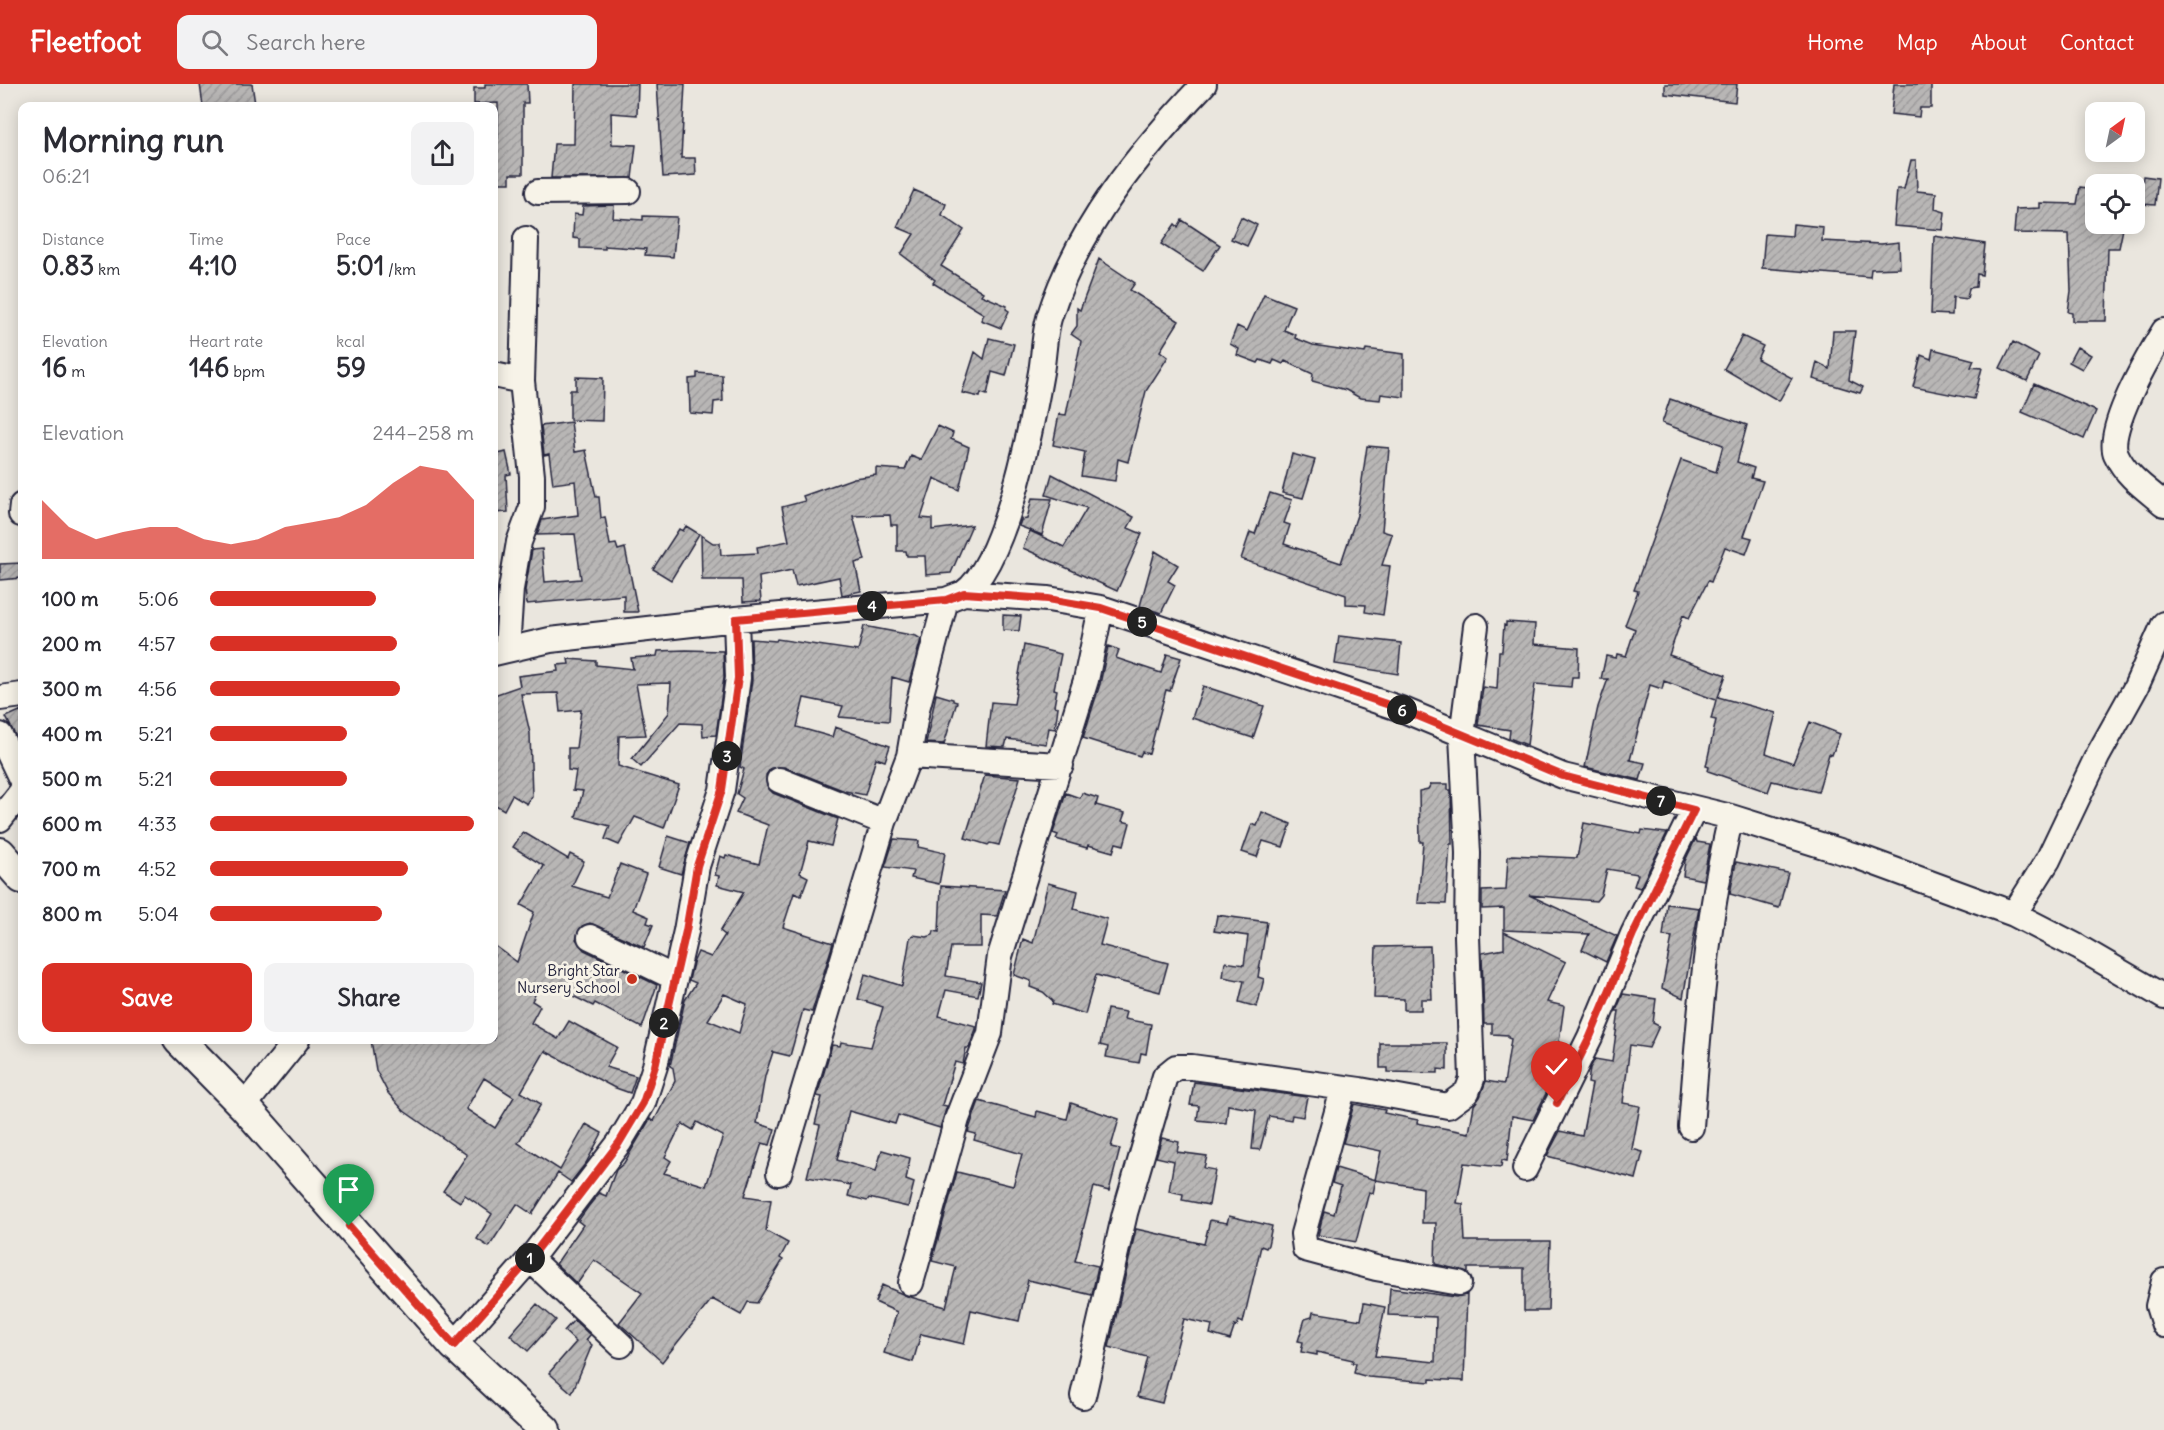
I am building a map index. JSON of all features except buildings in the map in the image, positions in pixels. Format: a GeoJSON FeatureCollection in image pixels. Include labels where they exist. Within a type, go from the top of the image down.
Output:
{"type":"FeatureCollection","features":[{"type":"Feature","properties":{"kind":"main road"},"geometry":{"type":"LineString","coordinates":[[0,853],[18,873]]}},
{"type":"Feature","properties":{"kind":"main road"},"geometry":{"type":"LineString","coordinates":[[183,1044],[244,1106],[454,1345],[545,1430]]}},
{"type":"Feature","properties":{"kind":"street"},"geometry":{"type":"LineString","coordinates":[[779,1173],[884,822],[909,756],[917,709],[955,597],[973,586],[983,570],[1002,527],[1016,485],[1036,398],[1049,320],[1080,245],[1135,161],[1203,84]]}},
{"type":"Feature","properties":{"kind":"street"},"geometry":{"type":"LineString","coordinates":[[538,192],[628,190]]}},
{"type":"Feature","properties":{"kind":"street"},"geometry":{"type":"LineString","coordinates":[[526,239],[522,381],[532,476],[532,507],[519,542],[500,651],[550,640],[955,597],[1048,599],[1101,608],[1267,666],[1318,679],[1401,709],[1563,776],[1694,810],[1731,817],[1858,857],[2014,914],[2078,946],[2164,997]]}},
{"type":"Feature","properties":{"kind":"street"},"geometry":{"type":"LineString","coordinates":[[2164,331],[2147,358],[2114,434],[2115,452],[2121,463],[2135,481],[2164,504]]}},
{"type":"Feature","properties":{"kind":"street"},"geometry":{"type":"LineString","coordinates":[[498,376],[522,381]]}},
{"type":"Feature","properties":{"kind":"street"},"geometry":{"type":"LineString","coordinates":[[911,1283],[936,1185],[957,1119],[990,1034],[1000,956],[1061,765],[1090,665],[1101,608]]}},
{"type":"Feature","properties":{"kind":"street"},"geometry":{"type":"LineString","coordinates":[[454,1345],[530,1259],[619,1143],[643,1103],[655,1066],[697,866],[722,790],[738,678],[736,619]]}},
{"type":"Feature","properties":{"kind":"street"},"geometry":{"type":"LineString","coordinates":[[2014,914],[2048,860],[2097,757],[2136,687],[2164,624]]}},
{"type":"Feature","properties":{"kind":"street"},"geometry":{"type":"LineString","coordinates":[[1083,1396],[1125,1214],[1165,1076],[1176,1067],[1301,1081],[1343,1090],[1360,1090],[1448,1106],[1467,1092],[1472,1079],[1467,936],[1468,853],[1462,736],[1476,626]]}},
{"type":"Feature","properties":{"kind":"street"},"geometry":{"type":"LineString","coordinates":[[0,698],[18,696]]}},
{"type":"Feature","properties":{"kind":"street"},"geometry":{"type":"LineString","coordinates":[[0,735],[18,773]]}},
{"type":"Feature","properties":{"kind":"street"},"geometry":{"type":"LineString","coordinates":[[909,756],[1061,765]]}},
{"type":"Feature","properties":{"kind":"street"},"geometry":{"type":"LineString","coordinates":[[779,780],[884,822]]}},
{"type":"Feature","properties":{"kind":"street"},"geometry":{"type":"LineString","coordinates":[[0,819],[18,796]]}},
{"type":"Feature","properties":{"kind":"street"},"geometry":{"type":"LineString","coordinates":[[1524,1169],[1590,1037],[1633,934],[1694,810]]}},
{"type":"Feature","properties":{"kind":"street"},"geometry":{"type":"LineString","coordinates":[[1691,1127],[1701,1003],[1718,870],[1731,817]]}},
{"type":"Feature","properties":{"kind":"street"},"geometry":{"type":"LineString","coordinates":[[590,937],[675,978]]}},
{"type":"Feature","properties":{"kind":"street"},"geometry":{"type":"LineString","coordinates":[[244,1106],[294,1044]]}},
{"type":"Feature","properties":{"kind":"street"},"geometry":{"type":"LineString","coordinates":[[1343,1090],[1303,1234],[1305,1249],[1376,1268],[1459,1283]]}},
{"type":"Feature","properties":{"kind":"street"},"geometry":{"type":"LineString","coordinates":[[530,1259],[621,1345]]}},
{"type":"Feature","properties":{"kind":"street"},"geometry":{"type":"LineString","coordinates":[[2164,1281],[2158,1306],[2164,1325]]}},
{"type":"Feature","properties":{"kind":"place","name":"Bright Star Nursery School"},"geometry":{"type":"Point","coordinates":[632,979]}},
{"type":"Feature","properties":{"kind":"route"},"geometry":{"type":"LineString","coordinates":[[349,1226],[454,1345],[530,1259],[619,1143],[643,1103],[655,1066],[686,931],[690,895],[697,866],[722,790],[738,678],[736,619],[946,600],[964,593],[1048,599],[1101,608],[1267,666],[1318,679],[1401,709],[1563,776],[1694,810],[1633,934],[1590,1037],[1557,1103]]}}]}
